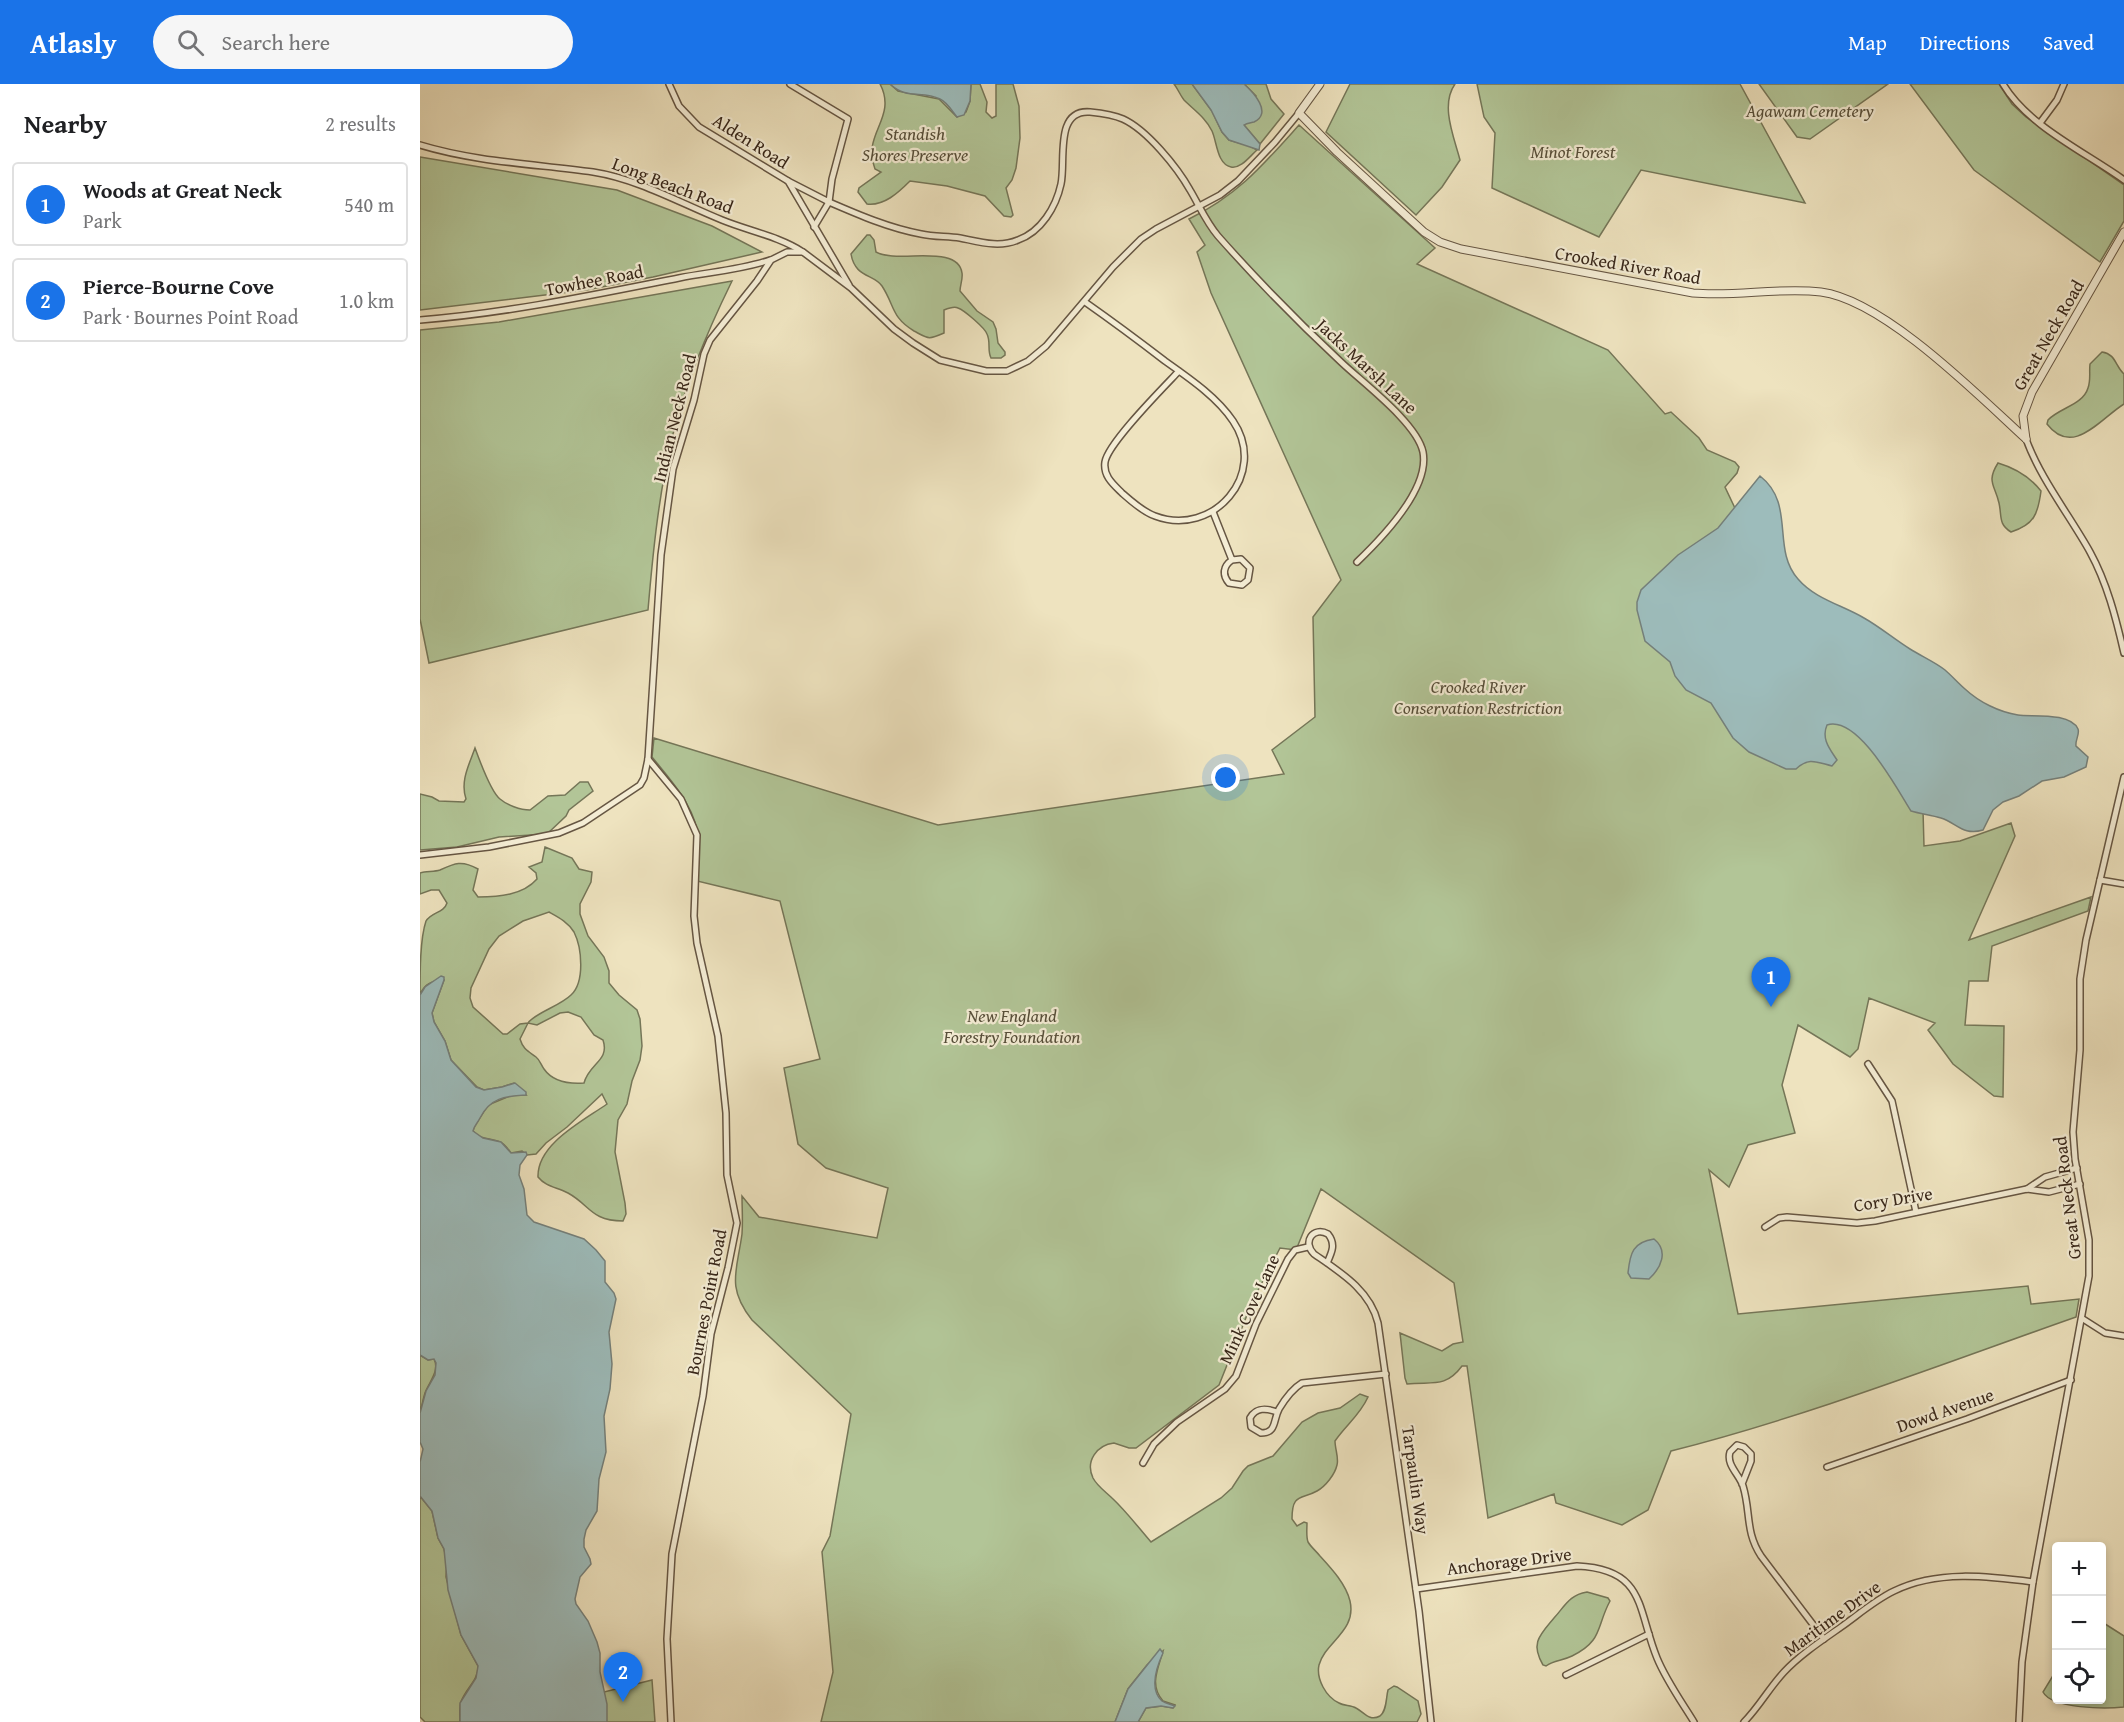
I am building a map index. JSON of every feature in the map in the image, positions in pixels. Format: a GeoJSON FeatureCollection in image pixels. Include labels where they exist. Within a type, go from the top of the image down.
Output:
{"type":"FeatureCollection","features":[{"type":"Feature","properties":{"kind":"street","name":"Alden Road"},"geometry":{"type":"LineString","coordinates":[[669,84],[677,102],[699,127],[788,181],[852,289]]}},
{"type":"Feature","properties":{"kind":"street"},"geometry":{"type":"LineString","coordinates":[[790,84],[832,107],[848,119],[832,179],[829,202],[814,227]]}},
{"type":"Feature","properties":{"kind":"street"},"geometry":{"type":"LineString","coordinates":[[771,260],[787,252],[803,252],[852,289],[913,344],[940,360],[966,367],[1001,372],[1018,367],[1034,357],[1053,339],[1113,267],[1141,239],[1220,195],[1238,181],[1275,142],[1320,84]]}},
{"type":"Feature","properties":{"kind":"street"},"geometry":{"type":"LineString","coordinates":[[2003,84],[2017,103],[2040,123],[2124,180]]}},
{"type":"Feature","properties":{"kind":"street"},"geometry":{"type":"LineString","coordinates":[[2040,123],[2057,100],[2064,84]]}},
{"type":"Feature","properties":{"kind":"street","name":"Jacks Marsh Lane"},"geometry":{"type":"LineString","coordinates":[[829,202],[882,223],[924,235],[993,244],[1018,241],[1041,224],[1056,201],[1062,176],[1064,137],[1067,124],[1073,116],[1085,112],[1125,120],[1142,133],[1171,163],[1187,184],[1217,235],[1268,291],[1404,421],[1419,440],[1424,464],[1419,483],[1385,532],[1357,562]]}},
{"type":"Feature","properties":{"kind":"street","name":"Crooked River Road"},"geometry":{"type":"LineString","coordinates":[[1299,113],[1337,152],[1415,224],[1440,242],[1461,249],[1693,294],[1797,291],[1834,295],[1862,308],[1902,332],[2026,439]]}},
{"type":"Feature","properties":{"kind":"street","name":"Long Beach Road"},"geometry":{"type":"LineString","coordinates":[[420,145],[473,156],[615,177],[674,198],[723,221],[787,243],[803,252]]}},
{"type":"Feature","properties":{"kind":"street"},"geometry":{"type":"LineString","coordinates":[[788,181],[829,202]]}},
{"type":"Feature","properties":{"kind":"street","name":"Great Neck Road"},"geometry":{"type":"LineString","coordinates":[[2124,232],[2029,397],[2023,420],[2026,439],[2037,462],[2097,566],[2108,594],[2124,653]]}},
{"type":"Feature","properties":{"kind":"street","name":"Towhee Road"},"geometry":{"type":"LineString","coordinates":[[420,320],[560,303],[689,276],[754,266],[771,260]]}},
{"type":"Feature","properties":{"kind":"street","name":"Indian Neck Road"},"geometry":{"type":"LineString","coordinates":[[420,855],[489,847],[570,830],[638,788],[644,778],[648,759],[661,555],[674,469],[694,400],[704,354],[710,340],[758,281],[771,260]]}},
{"type":"Feature","properties":{"kind":"street"},"geometry":{"type":"LineString","coordinates":[[1085,302],[1179,370],[1200,387],[1229,415],[1242,440],[1244,456],[1238,483],[1230,497],[1213,512],[1196,518],[1179,520],[1153,516],[1116,488],[1105,469],[1105,461],[1113,446],[1134,419],[1179,370]]}},
{"type":"Feature","properties":{"kind":"street"},"geometry":{"type":"LineString","coordinates":[[1213,512],[1232,560]]}},
{"type":"Feature","properties":{"kind":"street"},"geometry":{"type":"LineString","coordinates":[[1241,559],[1250,568],[1248,580],[1242,585],[1229,583],[1224,575],[1225,566],[1232,560],[1241,559]]}},
{"type":"Feature","properties":{"kind":"street","name":"Bournes Point Road"},"geometry":{"type":"LineString","coordinates":[[648,759],[681,800],[697,836],[694,916],[697,943],[718,1036],[726,1113],[728,1174],[736,1223],[728,1268],[711,1334],[703,1396],[672,1554],[667,1639],[671,1722]]}},
{"type":"Feature","properties":{"kind":"street","name":"Great Neck Road"},"geometry":{"type":"LineString","coordinates":[[2019,1722],[2022,1662],[2033,1582],[2083,1318],[2090,1258],[2073,1125],[2080,1050],[2081,972],[2124,777]]}},
{"type":"Feature","properties":{"kind":"street"},"geometry":{"type":"LineString","coordinates":[[2100,880],[2124,884]]}},
{"type":"Feature","properties":{"kind":"street"},"geometry":{"type":"LineString","coordinates":[[1868,1064],[1892,1101],[1916,1212]]}},
{"type":"Feature","properties":{"kind":"street","name":"Cory Drive"},"geometry":{"type":"LineString","coordinates":[[2027,1189],[2045,1177],[2077,1168]]}},
{"type":"Feature","properties":{"kind":"street","name":"Cory Drive"},"geometry":{"type":"LineString","coordinates":[[1765,1227],[1779,1218],[1787,1217],[1857,1223],[1875,1221],[2027,1189],[2049,1192],[2080,1184]]}},
{"type":"Feature","properties":{"kind":"street"},"geometry":{"type":"LineString","coordinates":[[1308,1247],[1309,1239],[1313,1234],[1323,1231],[1329,1233],[1333,1247],[1327,1263]]}},
{"type":"Feature","properties":{"kind":"street","name":"Tarpaulin Way"},"geometry":{"type":"LineString","coordinates":[[1308,1247],[1359,1288],[1372,1305],[1380,1329],[1416,1589],[1431,1722]]}},
{"type":"Feature","properties":{"kind":"street","name":"Mink Cove Lane"},"geometry":{"type":"LineString","coordinates":[[1143,1463],[1154,1444],[1177,1422],[1225,1389],[1236,1376],[1256,1324],[1291,1255],[1295,1250],[1308,1247]]}},
{"type":"Feature","properties":{"kind":"street"},"geometry":{"type":"LineString","coordinates":[[2083,1318],[2105,1333],[2124,1336]]}},
{"type":"Feature","properties":{"kind":"street"},"geometry":{"type":"LineString","coordinates":[[1276,1413],[1264,1409],[1255,1411],[1250,1418],[1251,1427],[1260,1433],[1270,1431],[1275,1425],[1278,1412],[1284,1402],[1302,1383],[1386,1374]]}},
{"type":"Feature","properties":{"kind":"street","name":"Dowd Avenue"},"geometry":{"type":"LineString","coordinates":[[1827,1467],[1987,1412],[2071,1380]]}},
{"type":"Feature","properties":{"kind":"street"},"geometry":{"type":"LineString","coordinates":[[1742,1484],[1751,1456],[1748,1449],[1739,1445],[1732,1448],[1728,1459],[1742,1484],[1749,1528],[1755,1545],[1824,1639]]}},
{"type":"Feature","properties":{"kind":"street","name":"Anchorage Drive"},"geometry":{"type":"LineString","coordinates":[[1416,1589],[1577,1566],[1594,1567],[1615,1574],[1634,1592],[1643,1608],[1649,1634],[1661,1667],[1694,1722]]}},
{"type":"Feature","properties":{"kind":"street","name":"Maritime Drive"},"geometry":{"type":"LineString","coordinates":[[1744,1722],[1782,1674],[1824,1639],[1883,1597],[1910,1585],[1966,1576],[2033,1582]]}},
{"type":"Feature","properties":{"kind":"street"},"geometry":{"type":"LineString","coordinates":[[1566,1675],[1649,1634]]}},
{"type":"Feature","properties":{"kind":"green space","name":"Standish Shores Preserve"},"geometry":{"type":"Polygon","coordinates":[[[880,84],[890,84],[898,91],[939,99],[957,117],[966,112],[970,101],[971,84],[980,84],[987,102],[986,112],[992,118],[996,116],[996,84],[1013,84],[1019,106],[1020,138],[1016,168],[1006,188],[1013,215],[1011,217],[1004,216],[985,196],[947,186],[910,181],[885,201],[867,204],[858,192],[859,188],[881,172],[875,169],[872,157],[872,146],[885,107],[880,84]]]}},
{"type":"Feature","properties":{"kind":"green space"},"geometry":{"type":"Polygon","coordinates":[[[1174,84],[1192,84],[1212,111],[1222,132],[1229,140],[1257,150],[1238,166],[1226,165],[1220,157],[1209,126],[1184,100],[1174,84]]]}},
{"type":"Feature","properties":{"kind":"green space"},"geometry":{"type":"Polygon","coordinates":[[[1244,84],[1266,84],[1271,99],[1284,114],[1260,144],[1244,125],[1256,96],[1244,84]]]}},
{"type":"Feature","properties":{"kind":"green space"},"geometry":{"type":"Polygon","coordinates":[[[1350,84],[1455,84],[1451,92],[1448,111],[1460,160],[1442,187],[1416,215],[1326,132],[1350,84]]]}},
{"type":"Feature","properties":{"kind":"green space","name":"Minot Forest"},"geometry":{"type":"Polygon","coordinates":[[[1477,84],[1740,84],[1805,203],[1641,170],[1599,237],[1492,188],[1495,133],[1484,117],[1477,84]]]}},
{"type":"Feature","properties":{"kind":"green space","name":"Agawam Cemetery"},"geometry":{"type":"Polygon","coordinates":[[[1759,84],[1888,84],[1810,139],[1797,137],[1759,84]]]}},
{"type":"Feature","properties":{"kind":"green space","name":"Agawam Cemetery"},"geometry":{"type":"Polygon","coordinates":[[[1910,84],[1999,84],[2012,104],[2026,117],[2124,185],[2124,221],[2100,262],[1974,170],[1910,84]]]}},
{"type":"Feature","properties":{"kind":"green space"},"geometry":{"type":"Polygon","coordinates":[[[1299,125],[1435,248],[1417,264],[1608,350],[1665,414],[1671,412],[1699,438],[1707,450],[1735,462],[1739,467],[1737,473],[1725,487],[1751,542],[1921,739],[1924,846],[1960,841],[2011,823],[2015,836],[1969,940],[2091,897],[2088,911],[1992,946],[1988,981],[1969,981],[1965,1025],[2004,1026],[2003,1097],[1994,1096],[1953,1064],[1928,1030],[1935,1023],[1869,998],[1858,1049],[1850,1057],[1798,1025],[1782,1085],[1795,1133],[1748,1145],[1729,1187],[1709,1170],[1738,1314],[2028,1286],[2031,1304],[2079,1299],[2076,1317],[1824,1406],[1671,1451],[1648,1510],[1622,1525],[1556,1503],[1554,1494],[1488,1518],[1467,1366],[1462,1366],[1450,1378],[1443,1381],[1407,1384],[1405,1378],[1400,1333],[1442,1351],[1453,1344],[1463,1342],[1454,1283],[1321,1189],[1296,1250],[1280,1248],[1253,1300],[1219,1385],[1136,1448],[1114,1443],[1102,1447],[1094,1455],[1091,1472],[1097,1484],[1122,1508],[1151,1542],[1221,1498],[1232,1488],[1248,1466],[1273,1456],[1302,1422],[1318,1413],[1340,1408],[1360,1394],[1368,1397],[1335,1441],[1337,1462],[1332,1476],[1320,1489],[1296,1501],[1292,1519],[1297,1526],[1304,1522],[1307,1523],[1308,1542],[1338,1577],[1350,1601],[1349,1620],[1322,1657],[1319,1665],[1319,1676],[1323,1687],[1334,1700],[1376,1718],[1384,1711],[1388,1690],[1394,1686],[1397,1687],[1418,1701],[1421,1714],[1417,1722],[1138,1722],[1146,1708],[1162,1706],[1173,1708],[1175,1705],[1163,1701],[1156,1689],[1157,1671],[1163,1651],[1147,1665],[1128,1689],[1115,1722],[821,1722],[833,1672],[822,1552],[830,1536],[851,1414],[752,1320],[739,1298],[735,1278],[742,1234],[742,1196],[759,1217],[877,1238],[888,1188],[826,1168],[798,1144],[784,1068],[820,1059],[780,901],[697,881],[699,848],[694,818],[683,797],[652,757],[654,738],[938,825],[1284,774],[1272,750],[1315,717],[1313,617],[1341,580],[1211,293],[1197,252],[1205,245],[1189,219],[1222,200],[1249,178],[1299,125]]]}},
{"type":"Feature","properties":{"kind":"green space"},"geometry":{"type":"Polygon","coordinates":[[[420,157],[617,190],[712,226],[762,252],[586,290],[420,310],[420,157]]]}},
{"type":"Feature","properties":{"kind":"green space"},"geometry":{"type":"Polygon","coordinates":[[[867,235],[874,240],[876,252],[898,256],[939,256],[958,264],[962,273],[960,291],[977,311],[993,322],[998,343],[1005,355],[1001,358],[991,358],[985,331],[956,307],[944,310],[944,333],[935,337],[926,337],[901,321],[879,282],[860,272],[853,262],[851,254],[867,235]]]}},
{"type":"Feature","properties":{"kind":"green space"},"geometry":{"type":"Polygon","coordinates":[[[732,281],[698,356],[673,434],[657,522],[648,610],[429,663],[420,619],[420,330],[499,322],[732,281]]]}},
{"type":"Feature","properties":{"kind":"green space"},"geometry":{"type":"Polygon","coordinates":[[[2102,352],[2113,358],[2124,374],[2124,404],[2087,432],[2067,437],[2057,433],[2047,424],[2048,420],[2085,394],[2089,382],[2090,364],[2102,352]]]}},
{"type":"Feature","properties":{"kind":"green space"},"geometry":{"type":"Polygon","coordinates":[[[1998,463],[2022,474],[2041,491],[2034,518],[2025,526],[2011,532],[2002,523],[1992,479],[1998,463]]]}},
{"type":"Feature","properties":{"kind":"green space"},"geometry":{"type":"Polygon","coordinates":[[[475,748],[493,790],[503,801],[514,807],[530,810],[548,796],[565,795],[580,782],[588,782],[593,791],[569,810],[566,816],[547,834],[499,837],[457,847],[420,850],[420,794],[439,801],[464,802],[466,799],[465,779],[475,748]]]}},
{"type":"Feature","properties":{"kind":"green space"},"geometry":{"type":"Polygon","coordinates":[[[545,847],[572,858],[579,869],[592,872],[591,882],[580,904],[580,914],[588,936],[604,957],[609,971],[609,983],[637,1010],[640,1019],[642,1046],[640,1060],[627,1104],[618,1120],[615,1152],[625,1203],[626,1214],[623,1221],[597,1215],[575,1198],[548,1185],[538,1177],[545,1154],[553,1144],[563,1134],[607,1104],[602,1094],[536,1154],[527,1155],[522,1151],[511,1153],[501,1143],[479,1136],[473,1131],[474,1127],[488,1105],[512,1095],[526,1095],[514,1083],[484,1090],[477,1087],[451,1060],[445,1041],[434,1022],[432,1013],[444,980],[430,983],[420,995],[421,946],[426,921],[443,909],[447,903],[439,890],[420,894],[420,873],[438,871],[454,864],[467,864],[478,869],[473,890],[478,897],[494,896],[525,889],[537,879],[536,873],[529,867],[542,862],[545,847]],[[549,912],[523,921],[499,936],[489,949],[471,988],[470,998],[473,1007],[503,1034],[507,1034],[520,1024],[528,1023],[566,999],[578,982],[581,965],[577,939],[572,928],[549,912]],[[568,1012],[560,1013],[537,1025],[528,1023],[520,1039],[524,1048],[537,1058],[552,1077],[568,1082],[584,1083],[604,1053],[603,1040],[594,1035],[581,1017],[568,1012]]]}},
{"type":"Feature","properties":{"kind":"green space"},"geometry":{"type":"Polygon","coordinates":[[[420,1355],[428,1360],[434,1359],[436,1368],[425,1393],[420,1413],[420,1355]]]}},
{"type":"Feature","properties":{"kind":"green space"},"geometry":{"type":"Polygon","coordinates":[[[420,1496],[432,1511],[438,1538],[444,1549],[447,1562],[446,1577],[461,1635],[478,1666],[476,1676],[461,1702],[460,1722],[425,1722],[420,1717],[420,1496]]]}},
{"type":"Feature","properties":{"kind":"green space"},"geometry":{"type":"Polygon","coordinates":[[[1587,1592],[1608,1598],[1610,1601],[1594,1639],[1572,1656],[1546,1666],[1543,1665],[1537,1651],[1541,1635],[1568,1602],[1581,1593],[1587,1592]]]}},
{"type":"Feature","properties":{"kind":"green space"},"geometry":{"type":"Polygon","coordinates":[[[2106,1625],[2124,1636],[2124,1707],[2064,1704],[2106,1704],[2106,1625]]]}},
{"type":"Feature","properties":{"kind":"green space"},"geometry":{"type":"Polygon","coordinates":[[[2052,1677],[2052,1700],[2043,1692],[2052,1677]]]}},
{"type":"Feature","properties":{"kind":"green space"},"geometry":{"type":"Polygon","coordinates":[[[652,1680],[655,1722],[596,1722],[592,1695],[652,1680]]]}},
{"type":"Feature","properties":{"kind":"water"},"geometry":{"type":"Polygon","coordinates":[[[890,84],[971,84],[970,101],[964,115],[957,117],[940,99],[902,92],[890,84]]]}},
{"type":"Feature","properties":{"kind":"water"},"geometry":{"type":"Polygon","coordinates":[[[1192,84],[1244,84],[1262,108],[1259,118],[1244,125],[1260,144],[1259,150],[1229,140],[1192,84]]]}},
{"type":"Feature","properties":{"kind":"water"},"geometry":{"type":"Polygon","coordinates":[[[1760,476],[1771,487],[1777,500],[1790,567],[1805,586],[1821,597],[1856,613],[1937,664],[1971,694],[1990,706],[2011,714],[2050,716],[2074,724],[2078,729],[2076,746],[2088,757],[2086,767],[2064,777],[2042,781],[2019,796],[2003,802],[1993,810],[1983,830],[1970,831],[1947,820],[1911,811],[1886,771],[1864,742],[1839,725],[1827,725],[1825,730],[1827,744],[1837,760],[1832,766],[1809,762],[1796,769],[1786,769],[1749,752],[1733,738],[1711,703],[1686,690],[1675,676],[1670,662],[1645,641],[1637,602],[1641,590],[1678,555],[1718,528],[1760,476]]]}},
{"type":"Feature","properties":{"kind":"water"},"geometry":{"type":"Polygon","coordinates":[[[441,976],[444,980],[432,1013],[451,1060],[476,1087],[484,1090],[515,1083],[526,1092],[526,1095],[505,1097],[493,1102],[484,1111],[473,1131],[483,1138],[501,1142],[511,1153],[526,1152],[527,1155],[520,1165],[519,1175],[524,1189],[527,1215],[534,1222],[584,1239],[596,1250],[605,1261],[605,1282],[616,1299],[609,1332],[612,1364],[610,1389],[604,1416],[606,1452],[599,1479],[597,1511],[586,1530],[584,1539],[584,1547],[591,1564],[580,1577],[575,1599],[588,1621],[600,1653],[600,1672],[607,1704],[607,1722],[460,1722],[460,1703],[476,1678],[478,1666],[461,1635],[448,1590],[444,1549],[438,1538],[432,1511],[420,1496],[420,1462],[423,1449],[420,1442],[420,1413],[426,1391],[435,1375],[436,1363],[434,1359],[428,1360],[420,1355],[420,995],[425,987],[441,976]]]}},
{"type":"Feature","properties":{"kind":"water"},"geometry":{"type":"Polygon","coordinates":[[[1654,1239],[1661,1249],[1660,1265],[1649,1279],[1631,1278],[1628,1273],[1634,1250],[1641,1243],[1654,1239]]]}},
{"type":"Feature","properties":{"kind":"water"},"geometry":{"type":"Polygon","coordinates":[[[1160,1649],[1163,1653],[1157,1671],[1156,1690],[1162,1701],[1175,1706],[1173,1708],[1161,1706],[1146,1708],[1138,1722],[1115,1722],[1128,1689],[1160,1649]]]}},
{"type":"Feature","properties":{"kind":"place","name":"Woods at Great Neck"},"geometry":{"type":"Point","coordinates":[1771,1007]}},
{"type":"Feature","properties":{"kind":"place","name":"Pierce-Bourne Cove"},"geometry":{"type":"Point","coordinates":[623,1702]}},
{"type":"Feature","properties":{"kind":"park label","name":"Crooked River Conservation Restriction"},"geometry":{"type":"Point","coordinates":[1478,696]}},
{"type":"Feature","properties":{"kind":"park label","name":"New England Forestry Foundation"},"geometry":{"type":"Point","coordinates":[1012,1025]}}]}
